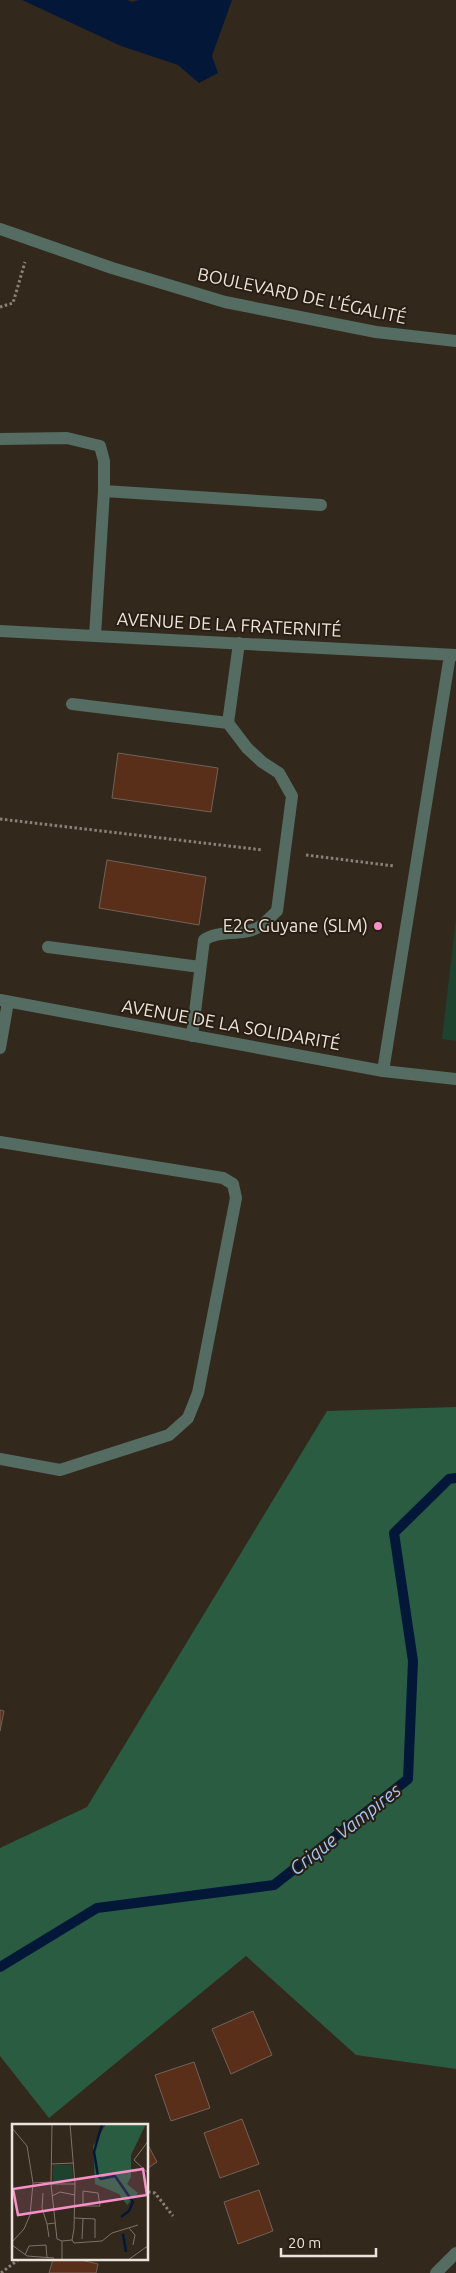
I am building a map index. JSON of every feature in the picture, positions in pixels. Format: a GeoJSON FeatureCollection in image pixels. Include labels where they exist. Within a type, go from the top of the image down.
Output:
{"type":"FeatureCollection","features":[{"type":"Feature","properties":{"kind":"street","name":"BOULEVARD DE L'ÉGALITÉ"},"geometry":{"type":"LineString","coordinates":[[0,229],[112,268],[225,302],[376,332],[456,342]]}},
{"type":"Feature","properties":{"kind":"street"},"geometry":{"type":"LineString","coordinates":[[0,439],[67,438],[100,446],[104,461],[104,491],[95,636]]}},
{"type":"Feature","properties":{"kind":"street"},"geometry":{"type":"LineString","coordinates":[[104,491],[322,505]]}},
{"type":"Feature","properties":{"kind":"street","name":"AVENUE DE LA FRATERNITÉ"},"geometry":{"type":"LineString","coordinates":[[0,631],[453,655]]}},
{"type":"Feature","properties":{"kind":"street"},"geometry":{"type":"LineString","coordinates":[[228,724],[239,643]]}},
{"type":"Feature","properties":{"kind":"street"},"geometry":{"type":"LineString","coordinates":[[383,1071],[415,868],[453,655]]}},
{"type":"Feature","properties":{"kind":"street"},"geometry":{"type":"LineString","coordinates":[[72,704],[228,724],[247,748],[279,774],[292,796],[277,911],[258,928],[240,933],[213,934],[204,940],[192,1036]]}},
{"type":"Feature","properties":{"kind":"street"},"geometry":{"type":"LineString","coordinates":[[48,947],[200,968]]}},
{"type":"Feature","properties":{"kind":"street"},"geometry":{"type":"LineString","coordinates":[[0,1048],[4,1001]]}},
{"type":"Feature","properties":{"kind":"street","name":"AVENUE DE LA SOLIDARITÉ"},"geometry":{"type":"LineString","coordinates":[[4,1001],[383,1071],[456,1079]]}},
{"type":"Feature","properties":{"kind":"street"},"geometry":{"type":"LineString","coordinates":[[0,1142],[223,1178],[233,1184],[236,1198],[198,1393],[188,1418],[169,1436],[60,1470],[0,1459]]}},
{"type":"Feature","properties":{"kind":"street"},"geometry":{"type":"LineString","coordinates":[[436,2273],[456,2253]]}},
{"type":"Feature","properties":{"kind":"path"},"geometry":{"type":"LineString","coordinates":[[0,306],[13,304],[32,240]]}},
{"type":"Feature","properties":{"kind":"path"},"geometry":{"type":"LineString","coordinates":[[0,819],[415,868]]}},
{"type":"Feature","properties":{"kind":"path"},"geometry":{"type":"LineString","coordinates":[[149,2192],[155,2193],[173,2216]]}},
{"type":"Feature","properties":{"kind":"path"},"geometry":{"type":"LineString","coordinates":[[1,2273],[18,2260]]}},
{"type":"Feature","properties":{"kind":"green space"},"geometry":{"type":"Polygon","coordinates":[[[456,919],[456,1041],[442,1039],[456,919]]]}},
{"type":"Feature","properties":{"kind":"green space"},"geometry":{"type":"Polygon","coordinates":[[[456,1407],[456,2069],[356,2055],[246,1956],[49,2118],[0,2056],[0,1848],[87,1807],[327,1411],[456,1407]]]}},
{"type":"Feature","properties":{"kind":"water"},"geometry":{"type":"Polygon","coordinates":[[[22,0],[127,0],[132,2],[139,0],[232,0],[212,56],[218,73],[199,83],[178,65],[121,46],[22,0]]]}},
{"type":"Feature","properties":{"kind":"building"},"geometry":{"type":"Polygon","coordinates":[[[118,753],[218,768],[211,812],[112,798],[118,753]]]}},
{"type":"Feature","properties":{"kind":"building"},"geometry":{"type":"Polygon","coordinates":[[[107,860],[206,877],[199,925],[99,908],[107,860]]]}},
{"type":"Feature","properties":{"kind":"building"},"geometry":{"type":"Polygon","coordinates":[[[0,1710],[4,1711],[0,1731],[0,1710]]]}},
{"type":"Feature","properties":{"kind":"building"},"geometry":{"type":"Polygon","coordinates":[[[253,2011],[272,2055],[231,2074],[212,2029],[253,2011]]]}},
{"type":"Feature","properties":{"kind":"building"},"geometry":{"type":"Polygon","coordinates":[[[194,2062],[210,2108],[171,2121],[155,2075],[194,2062]]]}},
{"type":"Feature","properties":{"kind":"building"},"geometry":{"type":"Polygon","coordinates":[[[242,2119],[259,2164],[220,2178],[204,2133],[242,2119]]]}},
{"type":"Feature","properties":{"kind":"building"},"geometry":{"type":"Polygon","coordinates":[[[149,2147],[157,2162],[149,2167],[149,2147]]]}},
{"type":"Feature","properties":{"kind":"building"},"geometry":{"type":"Polygon","coordinates":[[[259,2190],[273,2231],[238,2244],[224,2202],[259,2190]]]}},
{"type":"Feature","properties":{"kind":"building"},"geometry":{"type":"Polygon","coordinates":[[[53,2260],[81,2260],[98,2264],[96,2273],[49,2273],[53,2260]]]}},
{"type":"Feature","properties":{"kind":"waterway","name":"Crique Vampires"},"geometry":{"type":"LineString","coordinates":[[0,1967],[97,1908],[274,1885],[408,1779],[413,1661],[394,1533],[449,1479],[456,1478]]}},
{"type":"Feature","properties":{"kind":"place","name":"E2C Guyane (SLM)"},"geometry":{"type":"Point","coordinates":[378,926]}}]}
